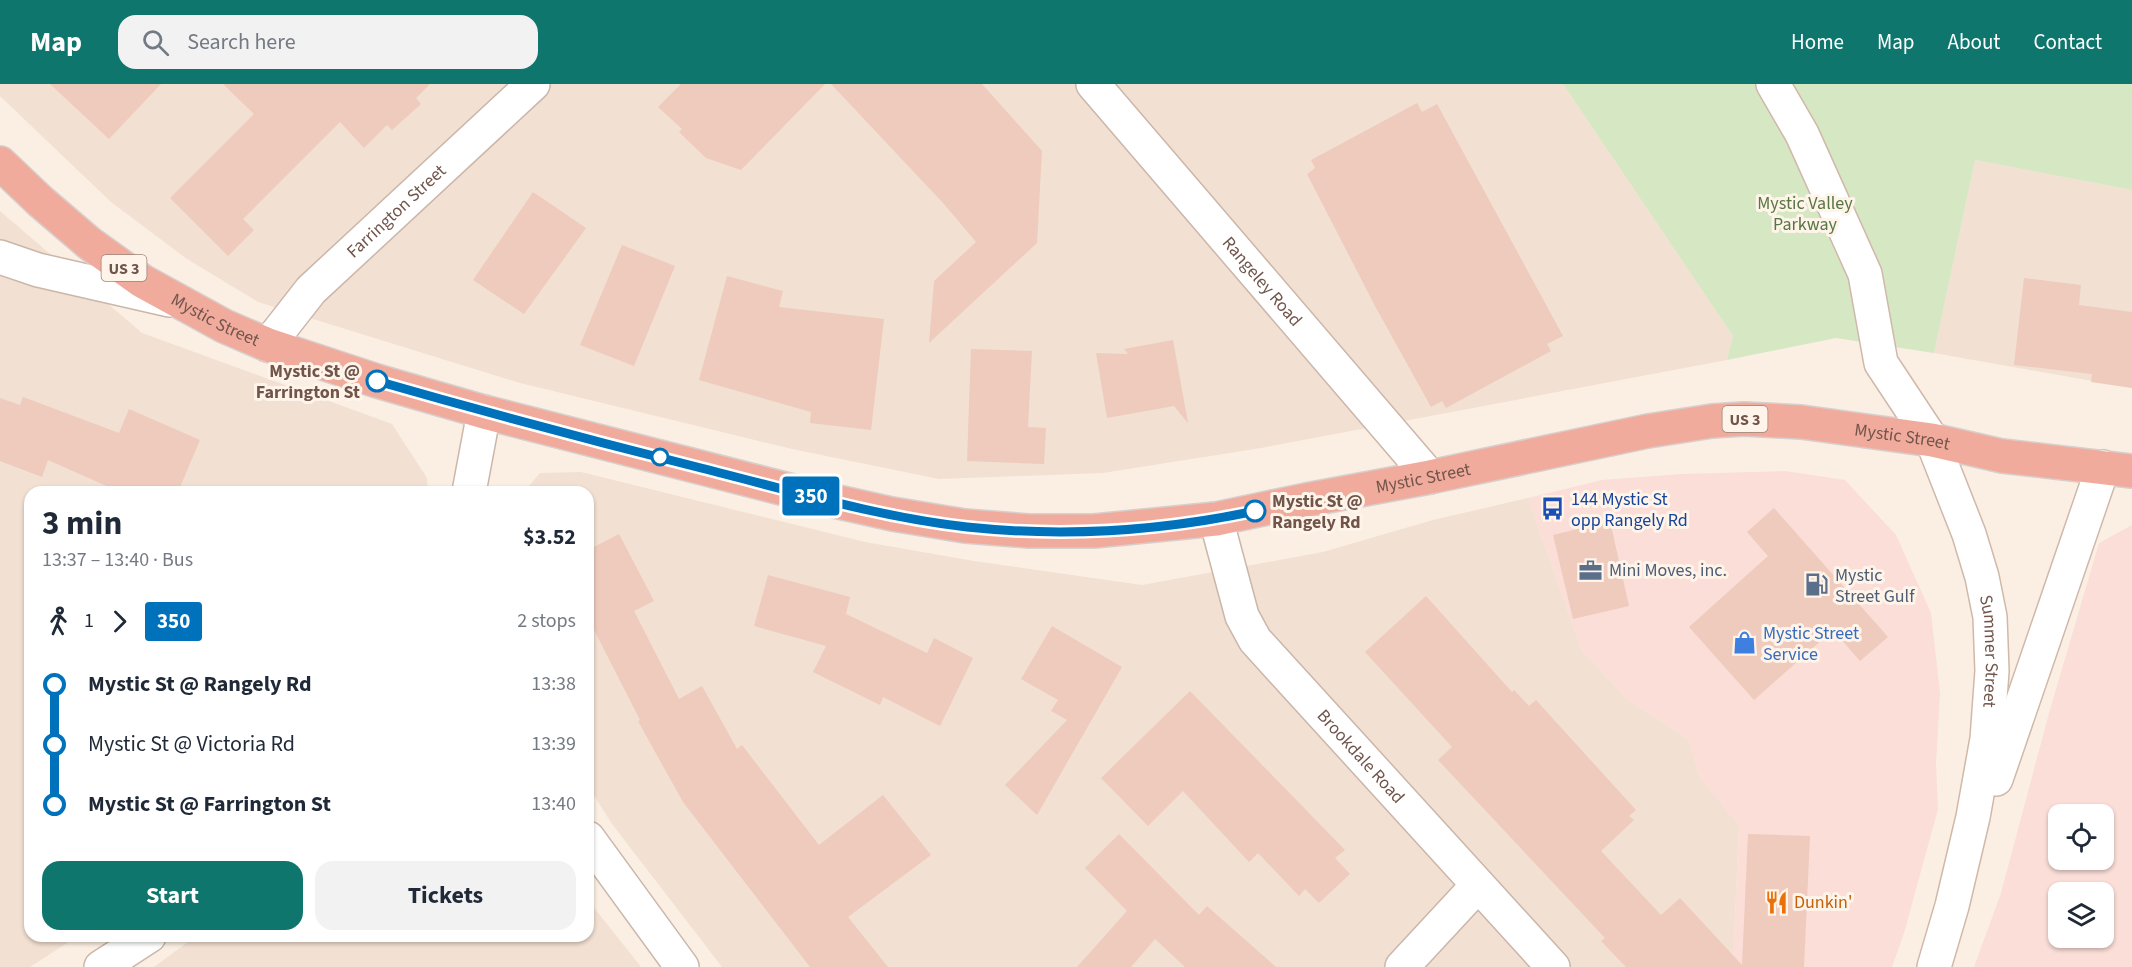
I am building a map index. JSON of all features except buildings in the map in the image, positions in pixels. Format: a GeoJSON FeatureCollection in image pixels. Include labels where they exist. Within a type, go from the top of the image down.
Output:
{"type":"FeatureCollection","features":[{"type":"Feature","properties":{"kind":"highway","name":"Mystic Street"},"geometry":{"type":"LineString","coordinates":[[0,163],[89,243],[142,281],[224,326],[268,345],[377,381],[484,412],[816,497],[892,514],[965,526],[1029,531],[1094,531],[1216,519],[1430,477],[1648,430],[1733,419],[1801,422],[1932,440],[2002,456],[2117,469]]}},
{"type":"Feature","properties":{"kind":"street","name":"Farrington Street"},"geometry":{"type":"LineString","coordinates":[[268,345],[311,290],[533,84]]}},
{"type":"Feature","properties":{"kind":"street","name":"Rangeley Road"},"geometry":{"type":"LineString","coordinates":[[1093,84],[1430,477]]}},
{"type":"Feature","properties":{"kind":"street"},"geometry":{"type":"LineString","coordinates":[[1773,84],[1802,134],[1865,274],[1881,363],[1932,440]]}},
{"type":"Feature","properties":{"kind":"street"},"geometry":{"type":"LineString","coordinates":[[0,257],[38,270],[183,304]]}},
{"type":"Feature","properties":{"kind":"street"},"geometry":{"type":"LineString","coordinates":[[470,486],[484,412]]}},
{"type":"Feature","properties":{"kind":"street","name":"Summer Street"},"geometry":{"type":"LineString","coordinates":[[1932,440],[1964,518],[1982,577],[1990,617],[1992,672],[1987,740],[1973,817],[1935,967]]}},
{"type":"Feature","properties":{"kind":"street","name":"Summer Street"},"geometry":{"type":"LineString","coordinates":[[1952,906],[2117,469]]}},
{"type":"Feature","properties":{"kind":"street","name":"Brookdale Road"},"geometry":{"type":"LineString","coordinates":[[1216,519],[1242,616],[1255,640],[1553,967]]}},
{"type":"Feature","properties":{"kind":"street"},"geometry":{"type":"LineString","coordinates":[[594,846],[682,967]]}},
{"type":"Feature","properties":{"kind":"street"},"geometry":{"type":"LineString","coordinates":[[1402,967],[1478,885]]}},
{"type":"Feature","properties":{"kind":"street"},"geometry":{"type":"LineString","coordinates":[[101,967],[140,942]]}},
{"type":"Feature","properties":{"kind":"shaded area"},"geometry":{"type":"Polygon","coordinates":[[[0,84],[1563,84],[1733,336],[1727,360],[1261,448],[1103,473],[939,479],[792,449],[520,383],[258,302],[187,259],[111,202],[0,96],[0,84]]]}},
{"type":"Feature","properties":{"kind":"shaded area"},"geometry":{"type":"Polygon","coordinates":[[[1975,160],[2132,190],[2132,388],[1934,353],[1975,160]]]}},
{"type":"Feature","properties":{"kind":"shaded area"},"geometry":{"type":"Polygon","coordinates":[[[0,211],[142,333],[392,424],[427,478],[428,486],[24,486],[24,942],[69,942],[30,967],[0,967],[0,211]]]}},
{"type":"Feature","properties":{"kind":"shaded area"},"geometry":{"type":"Polygon","coordinates":[[[1785,471],[1845,480],[1896,535],[1931,613],[1940,693],[1936,765],[1938,809],[1904,933],[1892,967],[1733,967],[1739,825],[1700,777],[1688,739],[1629,701],[1581,649],[1528,498],[1602,480],[1681,474],[1785,471]]]}},
{"type":"Feature","properties":{"kind":"shaded area"},"geometry":{"type":"Polygon","coordinates":[[[581,472],[865,542],[974,561],[1142,585],[1323,552],[1433,520],[1528,498],[1581,649],[1629,701],[1688,739],[1700,777],[1739,825],[1733,967],[722,967],[612,824],[594,796],[594,486],[529,486],[540,473],[581,472]]]}},
{"type":"Feature","properties":{"kind":"shaded area"},"geometry":{"type":"Polygon","coordinates":[[[2132,525],[2132,967],[1974,967],[2001,893],[2049,713],[2099,543],[2132,525]]]}},
{"type":"Feature","properties":{"kind":"shaded area"},"geometry":{"type":"Polygon","coordinates":[[[594,908],[641,967],[154,967],[188,942],[594,942],[594,908]]]}},
{"type":"Feature","properties":{"kind":"green space","name":"Mystic Valley Parkway"},"geometry":{"type":"Polygon","coordinates":[[[1563,84],[2132,84],[2132,190],[1975,160],[1934,353],[1836,338],[1727,360],[1733,336],[1563,84]]]}},
{"type":"Feature","properties":{"kind":"bus line","name":"350"},"geometry":{"type":"LineString","coordinates":[[377,381],[484,412],[816,497],[892,514],[965,526],[1029,531],[1094,531],[1216,519],[1255,511]]}},
{"type":"Feature","properties":{"kind":"place","name":"Mystic St @ Farrington St"},"geometry":{"type":"Point","coordinates":[377,381]}},
{"type":"Feature","properties":{"kind":"place","name":"144 Mystic St opp Rangely Rd"},"geometry":{"type":"Point","coordinates":[1553,509]}},
{"type":"Feature","properties":{"kind":"place","name":"Mystic St @ Rangely Rd"},"geometry":{"type":"Point","coordinates":[1255,511]}},
{"type":"Feature","properties":{"kind":"place","name":"Mini Moves, inc."},"geometry":{"type":"Point","coordinates":[1591,570]}},
{"type":"Feature","properties":{"kind":"place","name":"Mystic Street Gulf"},"geometry":{"type":"Point","coordinates":[1817,585]}},
{"type":"Feature","properties":{"kind":"place","name":"Mystic Street Service"},"geometry":{"type":"Point","coordinates":[1745,643]}},
{"type":"Feature","properties":{"kind":"place","name":"Dunkin'"},"geometry":{"type":"Point","coordinates":[1776,902]}}]}
